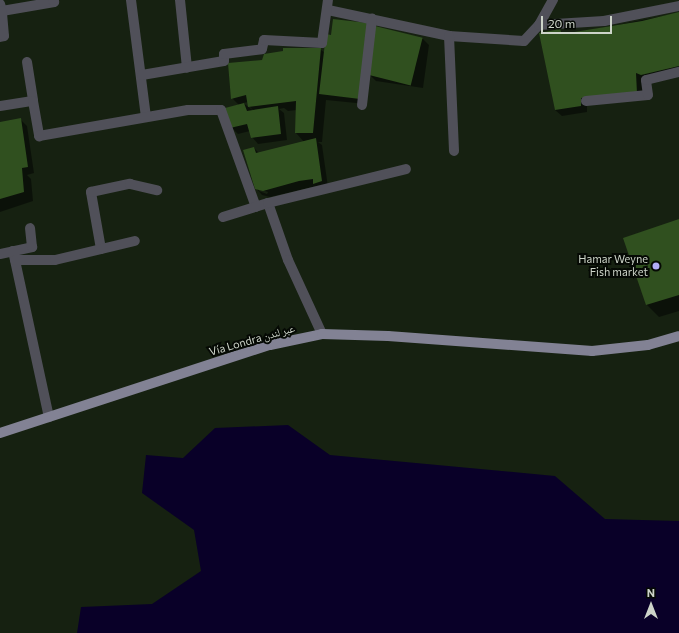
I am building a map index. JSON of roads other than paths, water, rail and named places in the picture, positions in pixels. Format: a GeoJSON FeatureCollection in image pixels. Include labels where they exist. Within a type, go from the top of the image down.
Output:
{"type":"FeatureCollection","features":[{"type":"Feature","properties":{"kind":"main road","name":"Vía Londra عبر لندن"},"geometry":{"type":"LineString","coordinates":[[0,433],[270,345],[322,334],[388,336],[592,351],[648,345],[679,336]]}},
{"type":"Feature","properties":{"kind":"street"},"geometry":{"type":"LineString","coordinates":[[0,37],[4,36],[1,8],[54,2],[53,0]]}},
{"type":"Feature","properties":{"kind":"street"},"geometry":{"type":"LineString","coordinates":[[131,0],[142,75],[146,117]]}},
{"type":"Feature","properties":{"kind":"street"},"geometry":{"type":"LineString","coordinates":[[180,0],[187,68]]}},
{"type":"Feature","properties":{"kind":"street"},"geometry":{"type":"LineString","coordinates":[[142,75],[224,61],[224,54],[262,49],[264,40],[322,43],[328,5],[372,19],[449,36],[524,41],[539,25],[553,0]]}},
{"type":"Feature","properties":{"kind":"street"},"geometry":{"type":"LineString","coordinates":[[539,25],[604,21],[679,6]]}},
{"type":"Feature","properties":{"kind":"street"},"geometry":{"type":"LineString","coordinates":[[362,105],[372,19]]}},
{"type":"Feature","properties":{"kind":"street"},"geometry":{"type":"LineString","coordinates":[[449,36],[454,151]]}},
{"type":"Feature","properties":{"kind":"street"},"geometry":{"type":"LineString","coordinates":[[27,62],[39,136],[188,110],[221,110],[256,207]]}},
{"type":"Feature","properties":{"kind":"street"},"geometry":{"type":"LineString","coordinates":[[586,101],[648,95],[646,80],[679,72]]}},
{"type":"Feature","properties":{"kind":"street"},"geometry":{"type":"LineString","coordinates":[[0,106],[33,101]]}},
{"type":"Feature","properties":{"kind":"street"},"geometry":{"type":"LineString","coordinates":[[223,217],[268,203],[406,169]]}},
{"type":"Feature","properties":{"kind":"street"},"geometry":{"type":"LineString","coordinates":[[101,249],[91,192],[130,184],[157,190]]}},
{"type":"Feature","properties":{"kind":"street"},"geometry":{"type":"LineString","coordinates":[[268,203],[288,260],[322,334]]}},
{"type":"Feature","properties":{"kind":"street"},"geometry":{"type":"LineString","coordinates":[[14,256],[32,247],[30,228]]}},
{"type":"Feature","properties":{"kind":"street"},"geometry":{"type":"LineString","coordinates":[[0,254],[55,260],[135,241]]}},
{"type":"Feature","properties":{"kind":"street"},"geometry":{"type":"LineString","coordinates":[[14,256],[49,417]]}},
{"type":"Feature","properties":{"kind":"place","name":"Hamar Weyne Fish market"},"geometry":{"type":"Point","coordinates":[656,266]}}]}
